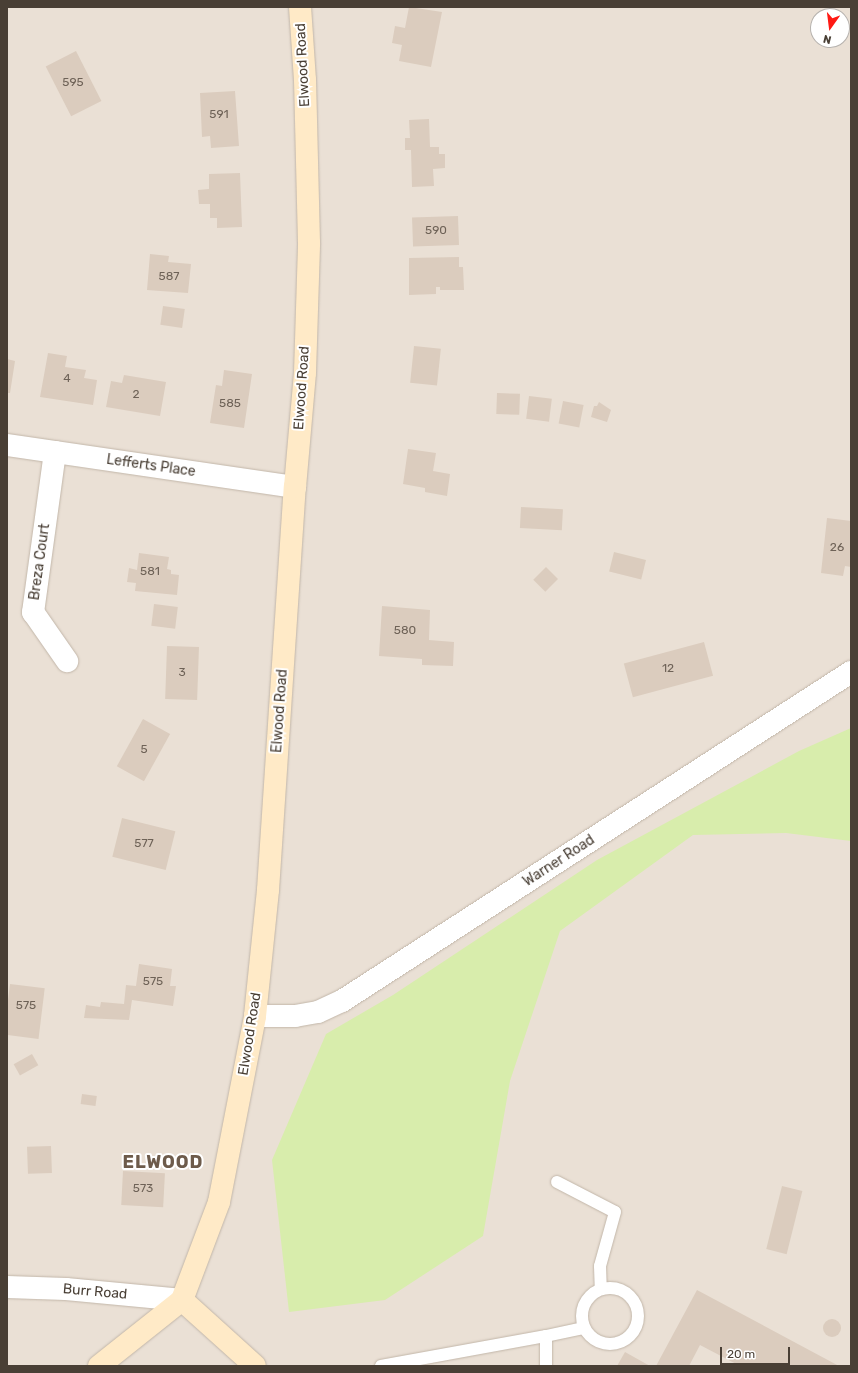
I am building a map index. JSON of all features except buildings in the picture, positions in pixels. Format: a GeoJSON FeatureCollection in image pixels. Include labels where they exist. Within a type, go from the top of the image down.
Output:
{"type":"FeatureCollection","features":[{"type":"Feature","properties":{"kind":"main road","name":"Elwood Road"},"geometry":{"type":"LineString","coordinates":[[182,1300],[219,1202],[255,1016],[268,890],[294,487],[305,373],[309,243],[305,80],[300,7]]}},
{"type":"Feature","properties":{"kind":"main road"},"geometry":{"type":"LineString","coordinates":[[99,1366],[182,1300],[255,1366]]}},
{"type":"Feature","properties":{"kind":"street","name":"Lefferts Place"},"geometry":{"type":"LineString","coordinates":[[7,445],[294,487]]}},
{"type":"Feature","properties":{"kind":"street","name":"Breza Court"},"geometry":{"type":"LineString","coordinates":[[55,452],[33,612],[67,661]]}},
{"type":"Feature","properties":{"kind":"street","name":"Warner Road"},"geometry":{"type":"LineString","coordinates":[[255,1016],[295,1016],[318,1012],[342,1002],[851,672]]}},
{"type":"Feature","properties":{"kind":"street","name":"Burr Road"},"geometry":{"type":"LineString","coordinates":[[7,1287],[66,1289],[182,1300]]}},
{"type":"Feature","properties":{"kind":"lane"},"geometry":{"type":"LineString","coordinates":[[557,1182],[615,1212],[600,1266],[601,1289]]}},
{"type":"Feature","properties":{"kind":"lane"},"geometry":{"type":"LineString","coordinates":[[615,1288],[631,1298],[636,1306],[636,1325],[632,1333],[615,1343],[597,1341],[584,1328],[582,1311],[585,1302],[590,1295],[601,1289],[615,1288]]}},
{"type":"Feature","properties":{"kind":"lane"},"geometry":{"type":"LineString","coordinates":[[382,1366],[584,1328]]}},
{"type":"Feature","properties":{"kind":"lane"},"geometry":{"type":"LineString","coordinates":[[546,1336],[546,1366]]}},
{"type":"Feature","properties":{"kind":"shaded area"},"geometry":{"type":"Polygon","coordinates":[[[7,7],[851,7],[851,1366],[7,1366],[7,7]]]}},
{"type":"Feature","properties":{"kind":"green space"},"geometry":{"type":"Polygon","coordinates":[[[851,728],[851,841],[786,833],[693,835],[560,931],[510,1081],[483,1236],[385,1300],[289,1312],[272,1160],[326,1034],[393,995],[597,860],[799,751],[851,728]]]}},
{"type":"Feature","properties":{"kind":"district","name":"ELWOOD"},"geometry":{"type":"Point","coordinates":[163,1162]}}]}
